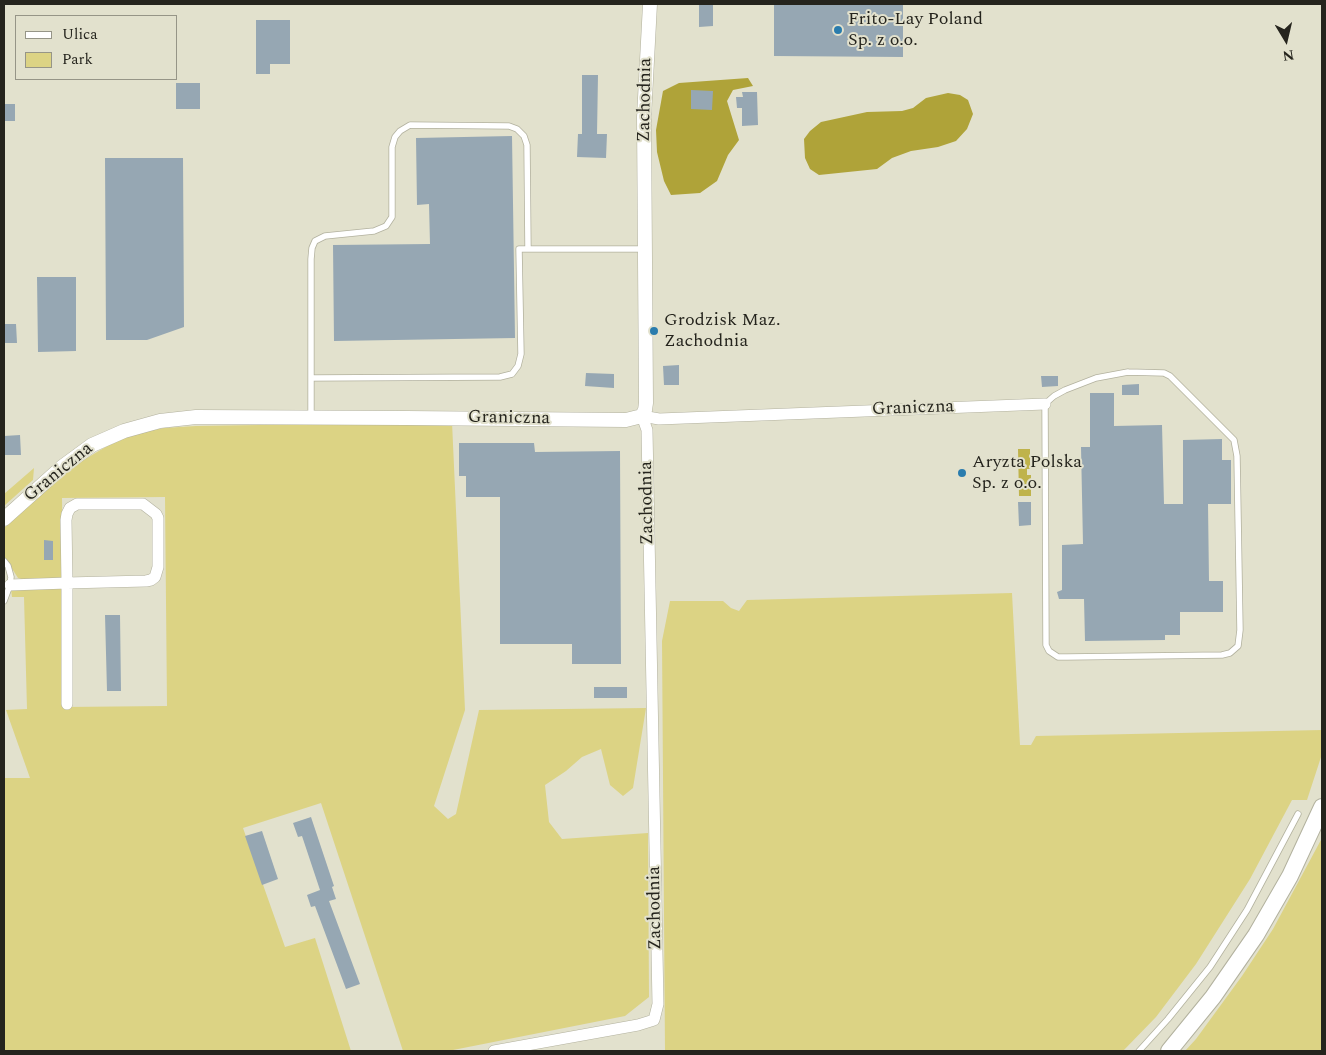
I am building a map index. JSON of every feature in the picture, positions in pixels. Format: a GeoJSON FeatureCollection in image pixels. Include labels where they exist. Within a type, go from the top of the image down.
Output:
{"type":"FeatureCollection","features":[{"type":"Feature","properties":{"kind":"main road"},"geometry":{"type":"LineString","coordinates":[[1168,1051],[1213,997],[1256,935],[1290,876],[1322,807]]}},
{"type":"Feature","properties":{"kind":"street","name":"Zachodnia"},"geometry":{"type":"LineString","coordinates":[[494,1051],[638,1025],[654,1020],[658,1004],[647,430],[642,416],[646,403],[644,117],[650,4]]}},
{"type":"Feature","properties":{"kind":"street","name":"Graniczna"},"geometry":{"type":"LineString","coordinates":[[4,519],[77,455],[92,445],[124,430],[177,419],[626,420],[642,416],[659,419],[1045,404]]}},
{"type":"Feature","properties":{"kind":"street"},"geometry":{"type":"LineString","coordinates":[[10,585],[67,583],[151,580],[155,577],[158,567],[158,518],[156,514],[143,504],[74,505],[67,514],[66,520],[67,583],[68,704]]}},
{"type":"Feature","properties":{"kind":"lane"},"geometry":{"type":"LineString","coordinates":[[311,418],[310,259],[312,248],[315,241],[325,236],[374,231],[386,226],[392,217],[392,147],[395,137],[400,130],[410,125],[509,126],[517,128],[524,136],[527,145],[528,249]]}},
{"type":"Feature","properties":{"kind":"lane"},"geometry":{"type":"LineString","coordinates":[[311,378],[500,377],[512,374],[518,366],[522,354],[519,249],[646,249]]}},
{"type":"Feature","properties":{"kind":"lane"},"geometry":{"type":"LineString","coordinates":[[1128,372],[1164,374],[1170,376],[1234,440],[1237,456],[1240,630],[1238,646],[1235,651],[1222,655],[1067,657],[1058,657],[1050,651],[1046,645],[1045,404],[1065,390],[1096,378],[1128,372]]}},
{"type":"Feature","properties":{"kind":"lane"},"geometry":{"type":"LineString","coordinates":[[4,561],[8,566],[11,577],[4,601]]}},
{"type":"Feature","properties":{"kind":"lane"},"geometry":{"type":"LineString","coordinates":[[1140,1051],[1210,967],[1247,910],[1298,814]]}},
{"type":"Feature","properties":{"kind":"green space"},"geometry":{"type":"Polygon","coordinates":[[[452,422],[465,710],[434,806],[448,819],[456,814],[479,710],[646,708],[633,788],[623,796],[610,785],[601,749],[582,757],[566,771],[545,785],[549,822],[562,839],[648,833],[649,997],[625,1016],[448,1051],[403,1051],[321,803],[243,828],[285,947],[315,938],[351,1051],[4,1051],[4,778],[30,778],[6,710],[27,709],[24,597],[12,597],[11,589],[63,586],[64,707],[167,706],[165,497],[62,498],[63,579],[25,580],[18,578],[4,556],[4,528],[58,478],[75,465],[109,445],[136,433],[164,428],[196,426],[452,422]]]}},
{"type":"Feature","properties":{"kind":"green space"},"geometry":{"type":"Polygon","coordinates":[[[34,468],[33,480],[4,506],[4,494],[34,468]]]}},
{"type":"Feature","properties":{"kind":"green space"},"geometry":{"type":"Polygon","coordinates":[[[1012,593],[1020,745],[1031,745],[1036,736],[1322,730],[1322,754],[1307,800],[1292,800],[1250,879],[1196,964],[1156,1017],[1123,1051],[665,1051],[662,641],[670,601],[723,601],[731,608],[739,611],[747,600],[1012,593]]]}},
{"type":"Feature","properties":{"kind":"green space"},"geometry":{"type":"Polygon","coordinates":[[[1322,838],[1322,1051],[1185,1051],[1242,976],[1273,929],[1322,838]]]}},
{"type":"Feature","properties":{"kind":"shaded area"},"geometry":{"type":"Polygon","coordinates":[[[748,78],[753,86],[733,90],[727,101],[739,140],[728,155],[717,181],[700,193],[671,195],[664,181],[657,152],[656,130],[663,91],[679,83],[748,78]]]}},
{"type":"Feature","properties":{"kind":"shaded area"},"geometry":{"type":"Polygon","coordinates":[[[948,93],[960,95],[968,100],[973,114],[967,129],[956,141],[938,147],[911,151],[892,158],[877,169],[819,175],[810,169],[805,158],[804,139],[821,122],[867,112],[902,111],[913,108],[926,98],[948,93]]]}},
{"type":"Feature","properties":{"kind":"shaded area"},"geometry":{"type":"Polygon","coordinates":[[[1018,449],[1030,449],[1030,469],[1027,469],[1027,475],[1031,475],[1031,496],[1019,496],[1018,449]]]}},
{"type":"Feature","properties":{"kind":"building"},"geometry":{"type":"Polygon","coordinates":[[[699,4],[713,4],[713,26],[699,27],[699,4]]]}},
{"type":"Feature","properties":{"kind":"building","name":"Frito-Lay Poland Sp. z o.o."},"geometry":{"type":"Polygon","coordinates":[[[774,4],[903,4],[903,57],[774,56],[774,4]]]}},
{"type":"Feature","properties":{"kind":"building"},"geometry":{"type":"Polygon","coordinates":[[[256,20],[290,20],[290,64],[270,64],[270,74],[256,74],[256,20]]]}},
{"type":"Feature","properties":{"kind":"building"},"geometry":{"type":"Polygon","coordinates":[[[582,75],[598,75],[597,134],[607,134],[606,158],[577,157],[578,134],[582,134],[582,75]]]}},
{"type":"Feature","properties":{"kind":"building"},"geometry":{"type":"Polygon","coordinates":[[[176,83],[200,83],[200,109],[176,109],[176,83]]]}},
{"type":"Feature","properties":{"kind":"building"},"geometry":{"type":"Polygon","coordinates":[[[691,90],[713,91],[712,110],[691,109],[691,90]]]}},
{"type":"Feature","properties":{"kind":"building"},"geometry":{"type":"Polygon","coordinates":[[[742,92],[757,92],[758,125],[742,126],[742,108],[737,108],[736,97],[743,97],[742,92]]]}},
{"type":"Feature","properties":{"kind":"building"},"geometry":{"type":"Polygon","coordinates":[[[4,104],[15,104],[15,121],[4,121],[4,104]]]}},
{"type":"Feature","properties":{"kind":"building"},"geometry":{"type":"Polygon","coordinates":[[[512,136],[515,338],[334,341],[333,245],[430,244],[429,204],[417,205],[416,138],[512,136]]]}},
{"type":"Feature","properties":{"kind":"building"},"geometry":{"type":"Polygon","coordinates":[[[105,158],[183,158],[184,327],[147,340],[106,340],[105,158]]]}},
{"type":"Feature","properties":{"kind":"building"},"geometry":{"type":"Polygon","coordinates":[[[37,277],[76,277],[76,351],[38,352],[37,277]]]}},
{"type":"Feature","properties":{"kind":"building"},"geometry":{"type":"Polygon","coordinates":[[[4,324],[16,324],[17,343],[4,343],[4,324]]]}},
{"type":"Feature","properties":{"kind":"building"},"geometry":{"type":"Polygon","coordinates":[[[679,365],[679,385],[664,385],[663,366],[679,365]]]}},
{"type":"Feature","properties":{"kind":"building"},"geometry":{"type":"Polygon","coordinates":[[[586,373],[614,374],[614,388],[585,386],[586,373]]]}},
{"type":"Feature","properties":{"kind":"building"},"geometry":{"type":"Polygon","coordinates":[[[1041,376],[1058,376],[1058,386],[1042,387],[1041,376]]]}},
{"type":"Feature","properties":{"kind":"building"},"geometry":{"type":"Polygon","coordinates":[[[1139,384],[1139,395],[1122,395],[1122,385],[1139,384]]]}},
{"type":"Feature","properties":{"kind":"building"},"geometry":{"type":"Polygon","coordinates":[[[1090,393],[1114,393],[1114,426],[1162,425],[1164,504],[1183,504],[1183,440],[1222,439],[1222,460],[1231,460],[1231,504],[1208,504],[1209,581],[1223,581],[1223,612],[1180,612],[1180,635],[1165,635],[1165,640],[1085,641],[1084,599],[1059,599],[1057,592],[1062,590],[1062,545],[1083,544],[1081,447],[1090,447],[1090,393]]]}},
{"type":"Feature","properties":{"kind":"building"},"geometry":{"type":"Polygon","coordinates":[[[20,435],[21,455],[4,455],[4,436],[20,435]]]}},
{"type":"Feature","properties":{"kind":"building"},"geometry":{"type":"Polygon","coordinates":[[[459,443],[534,443],[535,452],[620,451],[621,664],[572,664],[572,644],[500,644],[500,497],[466,497],[466,476],[459,476],[459,443]]]}},
{"type":"Feature","properties":{"kind":"building"},"geometry":{"type":"Polygon","coordinates":[[[1018,502],[1031,502],[1031,525],[1019,526],[1018,502]]]}},
{"type":"Feature","properties":{"kind":"building"},"geometry":{"type":"Polygon","coordinates":[[[44,540],[53,541],[53,560],[44,560],[44,540]]]}},
{"type":"Feature","properties":{"kind":"building"},"geometry":{"type":"Polygon","coordinates":[[[105,615],[120,615],[121,691],[107,691],[105,615]]]}},
{"type":"Feature","properties":{"kind":"building"},"geometry":{"type":"Polygon","coordinates":[[[594,687],[627,687],[627,698],[594,698],[594,687]]]}},
{"type":"Feature","properties":{"kind":"building"},"geometry":{"type":"Polygon","coordinates":[[[311,817],[334,886],[332,887],[336,899],[329,901],[360,984],[346,989],[315,906],[311,907],[307,895],[320,890],[302,836],[298,837],[293,823],[311,817]]]}},
{"type":"Feature","properties":{"kind":"building"},"geometry":{"type":"Polygon","coordinates":[[[262,831],[278,879],[262,885],[245,836],[262,831]]]}},
{"type":"Feature","properties":{"kind":"place","name":"Frito-Lay Poland Sp. z o.o."},"geometry":{"type":"Point","coordinates":[838,30]}},
{"type":"Feature","properties":{"kind":"place","name":"Grodzisk Maz. Zachodnia"},"geometry":{"type":"Point","coordinates":[654,331]}},
{"type":"Feature","properties":{"kind":"place","name":"Aryzta Polska Sp. z o.o."},"geometry":{"type":"Point","coordinates":[962,473]}}]}
